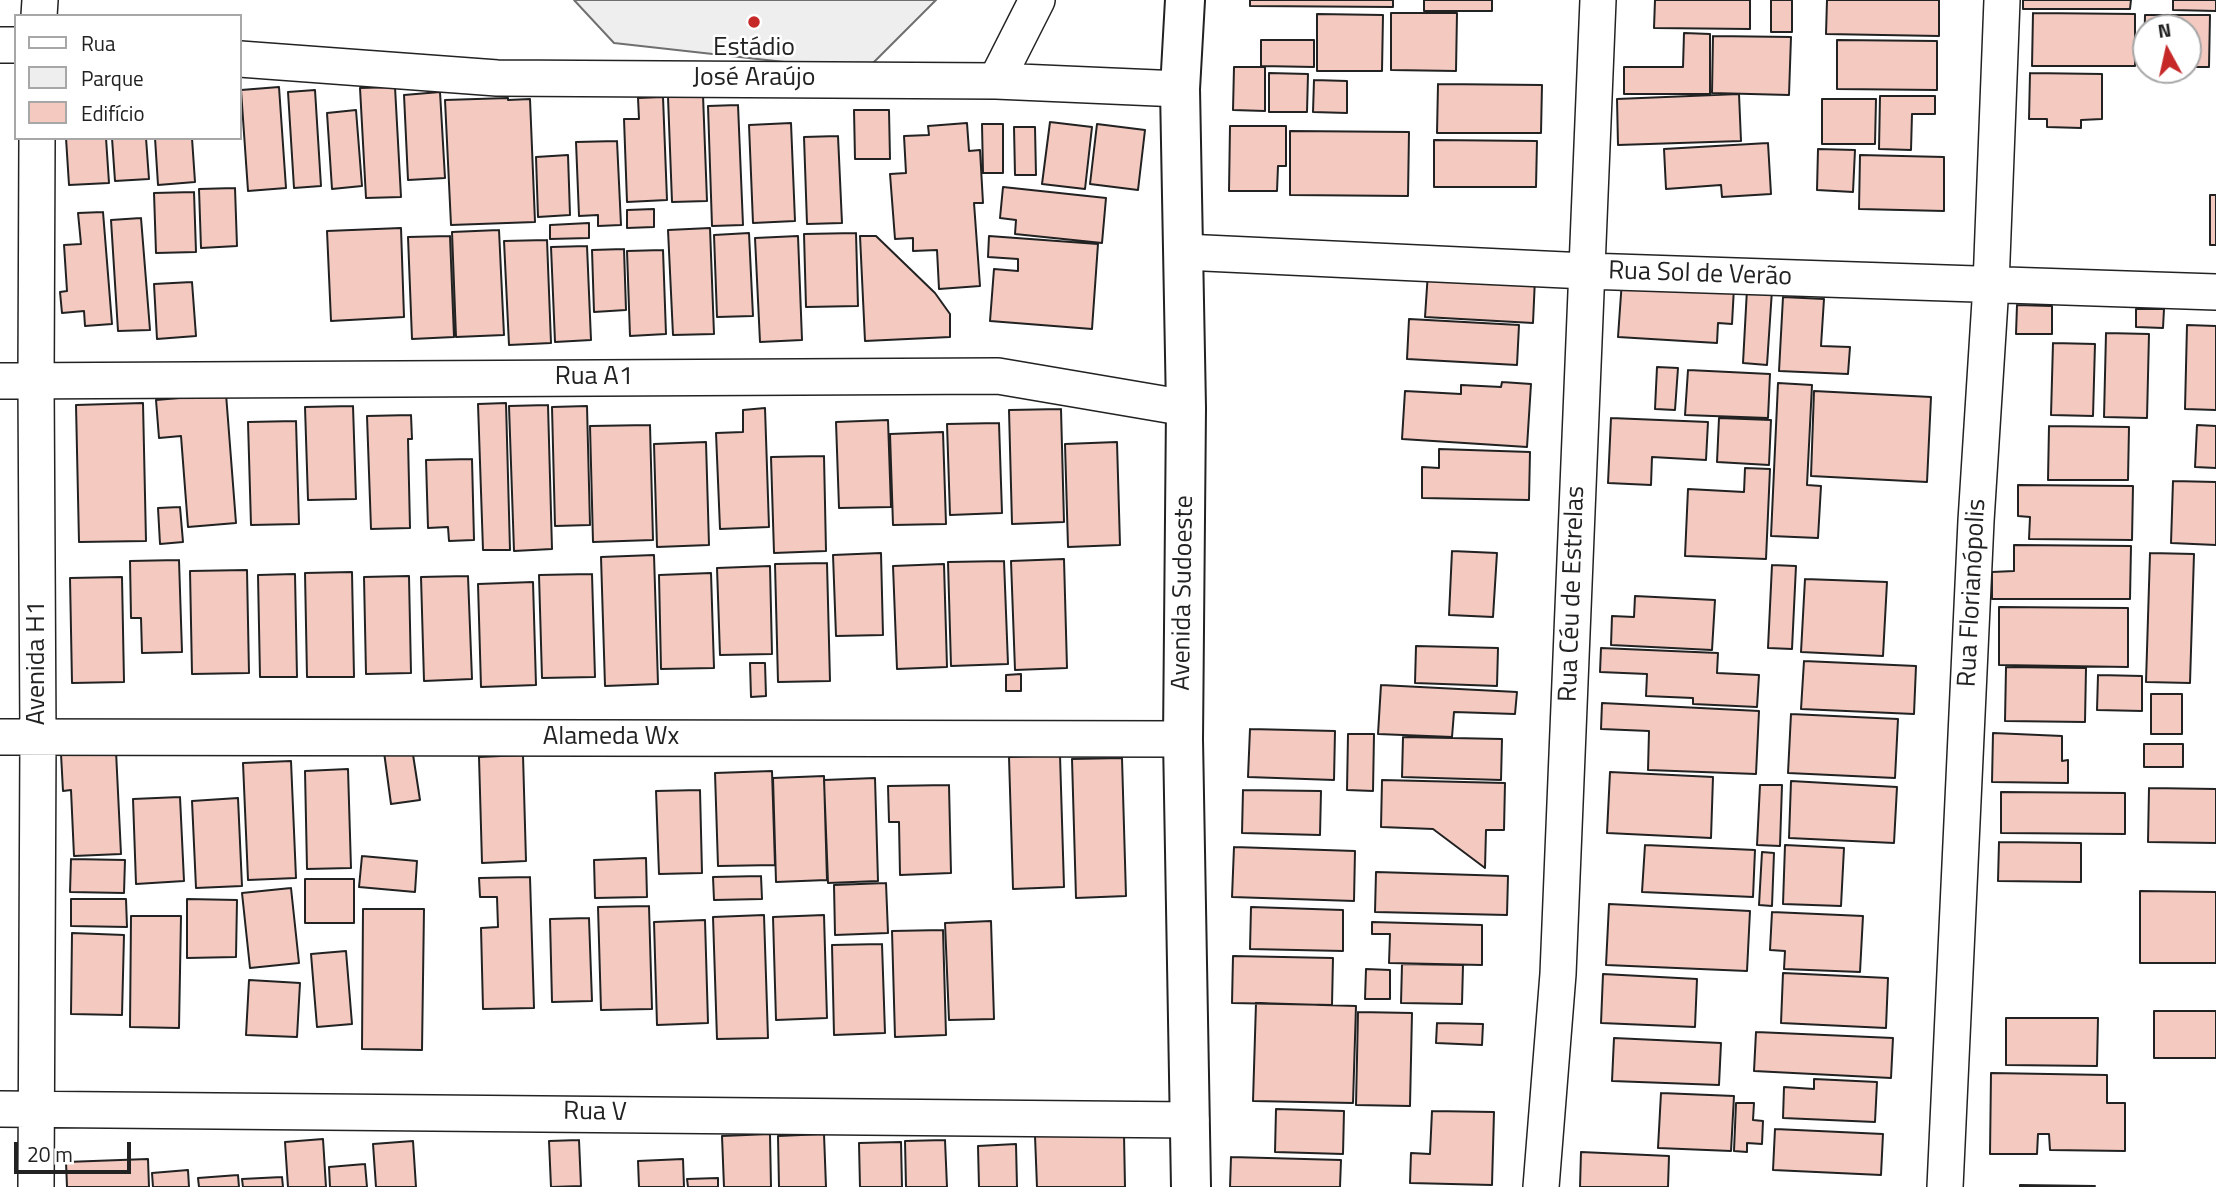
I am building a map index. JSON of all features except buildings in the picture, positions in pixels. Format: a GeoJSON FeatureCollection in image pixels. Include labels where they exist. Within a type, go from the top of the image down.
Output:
{"type":"FeatureCollection","features":[{"type":"Feature","properties":{"kind":"street"},"geometry":{"type":"LineString","coordinates":[[996,81],[1037,0]]}},
{"type":"Feature","properties":{"kind":"street","name":"Avenida Sudoeste"},"geometry":{"type":"LineString","coordinates":[[1185,0],[1180,89],[1186,408],[1183,738],[1191,1187]]}},
{"type":"Feature","properties":{"kind":"street","name":"Rua Céu de Estrelas"},"geometry":{"type":"LineString","coordinates":[[1542,1187],[1558,960],[1598,0]]}},
{"type":"Feature","properties":{"kind":"street","name":"Rua Florianópolis"},"geometry":{"type":"LineString","coordinates":[[1945,1187],[1976,522],[1991,285],[2002,0]]}},
{"type":"Feature","properties":{"kind":"street"},"geometry":{"type":"LineString","coordinates":[[242,59],[497,78],[996,81],[1180,89]]}},
{"type":"Feature","properties":{"kind":"street","name":"Avenida H1"},"geometry":{"type":"LineString","coordinates":[[36,1187],[37,140]]}},
{"type":"Feature","properties":{"kind":"street","name":"Rua Sol de Verão"},"geometry":{"type":"LineString","coordinates":[[1185,252],[1586,271],[2216,292]]}},
{"type":"Feature","properties":{"kind":"street","name":"Rua A1"},"geometry":{"type":"LineString","coordinates":[[0,381],[998,376],[1186,408]]}},
{"type":"Feature","properties":{"kind":"street","name":"Alameda Wx"},"geometry":{"type":"LineString","coordinates":[[0,737],[1183,738]]}},
{"type":"Feature","properties":{"kind":"street","name":"Rua V"},"geometry":{"type":"LineString","coordinates":[[0,1109],[1191,1120]]}},
{"type":"Feature","properties":{"kind":"green space","name":"Estádio José Araújo"},"geometry":{"type":"Polygon","coordinates":[[[574,0],[936,0],[865,71],[614,43],[574,0]]]}},
{"type":"Feature","properties":{"kind":"place","name":"Estádio José Araújo"},"geometry":{"type":"Point","coordinates":[754,22]}}]}
